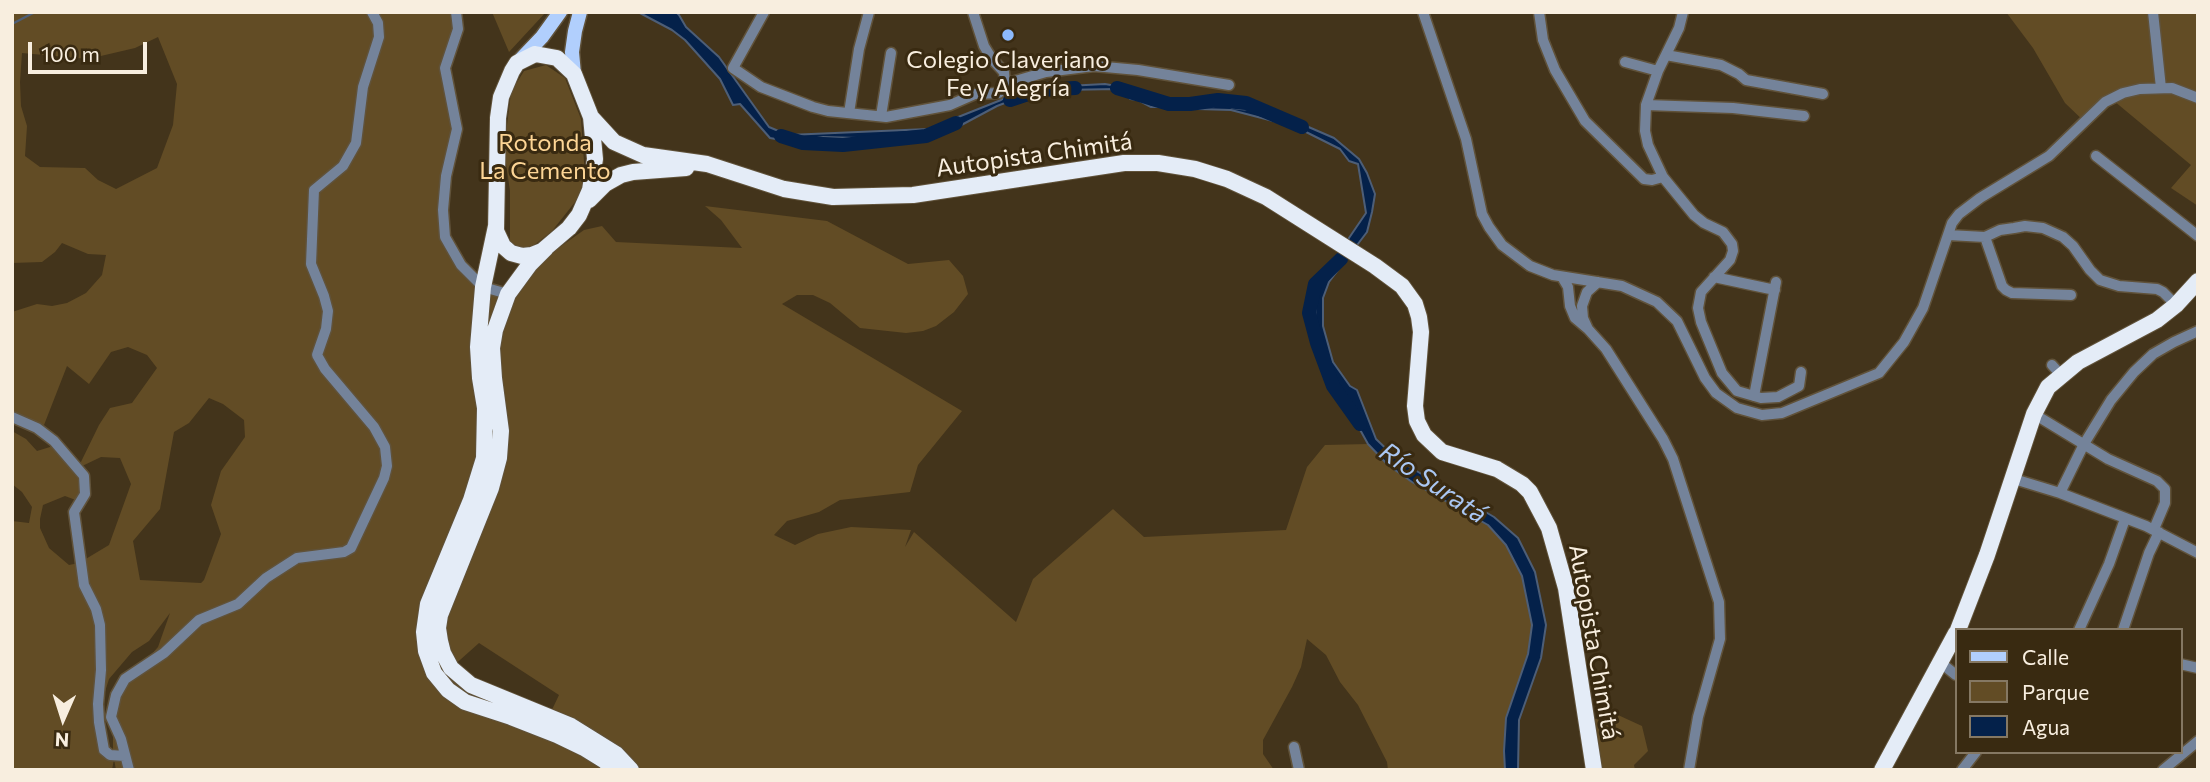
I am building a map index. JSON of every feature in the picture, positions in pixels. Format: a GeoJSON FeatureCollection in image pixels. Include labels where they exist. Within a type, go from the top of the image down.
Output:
{"type":"FeatureCollection","features":[{"type":"Feature","properties":{"kind":"highway"},"geometry":{"type":"LineString","coordinates":[[614,770],[595,755],[557,735],[466,702],[448,690],[434,673],[426,651],[424,632],[428,604],[471,500],[484,458],[485,408],[478,347],[483,287],[496,226],[498,118],[501,97],[517,63],[534,54],[550,55],[564,62],[574,74],[591,117],[595,138],[594,170],[583,208],[569,228],[530,264],[508,294],[498,320],[492,348],[502,431],[499,458],[491,488],[440,615],[438,628],[443,653],[451,668],[471,685],[571,726],[616,754],[631,770]]}},
{"type":"Feature","properties":{"kind":"highway","name":"Autopista Chimitá"},"geometry":{"type":"LineString","coordinates":[[591,117],[601,131],[625,149],[643,155],[707,164],[747,177],[833,198],[913,195],[1124,163],[1158,163],[1195,169],[1227,179],[1266,197],[1375,266],[1402,286],[1415,304],[1419,317],[1421,332],[1415,406],[1417,421],[1424,435],[1442,452],[1497,469],[1522,484],[1530,492],[1549,528],[1566,588],[1594,770]]}},
{"type":"Feature","properties":{"kind":"highway","name":"Autopista Chimitá"},"geometry":{"type":"LineString","coordinates":[[583,208],[605,184],[633,172],[695,168],[747,177]]}},
{"type":"Feature","properties":{"kind":"highway"},"geometry":{"type":"LineString","coordinates":[[496,226],[500,242],[511,253],[532,255],[546,248]]}},
{"type":"Feature","properties":{"kind":"highway"},"geometry":{"type":"LineString","coordinates":[[1959,628],[2014,479],[2034,414],[2057,370],[2136,333],[2176,305],[2198,281]]}},
{"type":"Feature","properties":{"kind":"highway"},"geometry":{"type":"LineString","coordinates":[[1882,770],[1954,638]]}},
{"type":"Feature","properties":{"kind":"main road"},"geometry":{"type":"LineString","coordinates":[[517,63],[542,37],[560,12]]}},
{"type":"Feature","properties":{"kind":"main road"},"geometry":{"type":"LineString","coordinates":[[574,74],[572,52],[580,12]]}},
{"type":"Feature","properties":{"kind":"street"},"geometry":{"type":"LineString","coordinates":[[129,770],[111,717],[116,695],[125,679],[163,653],[199,620],[238,604],[266,578],[297,558],[344,552],[351,548],[384,478],[387,466],[385,447],[373,427],[325,369],[317,355],[326,329],[328,311],[311,264],[314,190],[343,166],[356,143],[363,87],[379,37],[378,23],[372,12]]}},
{"type":"Feature","properties":{"kind":"street"},"geometry":{"type":"LineString","coordinates":[[456,12],[458,29],[446,61],[445,74],[457,128],[446,176],[444,226],[449,247],[461,265],[483,287],[508,294]]}},
{"type":"Feature","properties":{"kind":"street"},"geometry":{"type":"LineString","coordinates":[[764,12],[733,68],[761,87],[828,111],[881,117],[940,107],[975,94],[999,93],[1005,84],[1004,72],[984,46],[973,12]]}},
{"type":"Feature","properties":{"kind":"street"},"geometry":{"type":"LineString","coordinates":[[849,113],[859,49],[869,12]]}},
{"type":"Feature","properties":{"kind":"street"},"geometry":{"type":"LineString","coordinates":[[1423,12],[1465,139],[1480,206],[1485,221],[1497,238],[1514,256],[1530,266],[1562,277],[1632,289],[1657,302],[1677,321],[1708,382],[1729,404],[1745,412],[1769,416],[1807,404],[1880,373],[1904,342],[1923,308],[1952,223],[1959,214],[2049,156],[2105,102],[2123,93],[2161,88],[2172,88],[2197,98]]}},
{"type":"Feature","properties":{"kind":"street"},"geometry":{"type":"LineString","coordinates":[[1539,12],[1543,40],[1555,70],[1585,121],[1644,179],[1663,177]]}},
{"type":"Feature","properties":{"kind":"street"},"geometry":{"type":"LineString","coordinates":[[1683,12],[1679,28],[1658,71],[1646,105],[1647,139],[1663,177],[1694,215],[1723,232],[1731,241],[1732,257],[1701,292],[1698,307],[1701,322],[1721,372],[1732,387],[1754,396],[1773,398],[1794,390],[1800,384],[1801,372]]}},
{"type":"Feature","properties":{"kind":"street"},"geometry":{"type":"LineString","coordinates":[[2152,12],[2161,88]]}},
{"type":"Feature","properties":{"kind":"street"},"geometry":{"type":"LineString","coordinates":[[881,117],[891,54]]}},
{"type":"Feature","properties":{"kind":"street"},"geometry":{"type":"LineString","coordinates":[[1666,55],[1721,65],[1746,80],[1823,94]]}},
{"type":"Feature","properties":{"kind":"street"},"geometry":{"type":"LineString","coordinates":[[1625,62],[1658,71]]}},
{"type":"Feature","properties":{"kind":"street"},"geometry":{"type":"LineString","coordinates":[[1005,84],[1046,72],[1094,66],[1138,70],[1229,85]]}},
{"type":"Feature","properties":{"kind":"street"},"geometry":{"type":"LineString","coordinates":[[1646,105],[1733,108],[1804,116]]}},
{"type":"Feature","properties":{"kind":"street"},"geometry":{"type":"LineString","coordinates":[[2096,156],[2198,236]]}},
{"type":"Feature","properties":{"kind":"street"},"geometry":{"type":"LineString","coordinates":[[1948,234],[1985,237],[2000,230],[2025,226],[2043,228],[2063,237],[2073,246],[2100,280],[2119,286],[2157,289],[2176,305]]}},
{"type":"Feature","properties":{"kind":"street"},"geometry":{"type":"LineString","coordinates":[[1985,237],[2002,286],[2006,290],[2012,293],[2071,295]]}},
{"type":"Feature","properties":{"kind":"street"},"geometry":{"type":"LineString","coordinates":[[1562,277],[1569,292],[1573,314],[1579,323],[1588,329]]}},
{"type":"Feature","properties":{"kind":"street"},"geometry":{"type":"LineString","coordinates":[[1714,277],[1776,286],[1754,396]]}},
{"type":"Feature","properties":{"kind":"street"},"geometry":{"type":"LineString","coordinates":[[1598,282],[1587,292],[1583,318],[1588,329],[1619,368],[1673,459],[1719,602],[1720,639],[1698,717],[1689,770]]}},
{"type":"Feature","properties":{"kind":"street"},"geometry":{"type":"LineString","coordinates":[[2060,494],[2084,444],[2110,400],[2153,354],[2198,331]]}},
{"type":"Feature","properties":{"kind":"street"},"geometry":{"type":"LineString","coordinates":[[1696,358],[1707,359],[1713,351]]}},
{"type":"Feature","properties":{"kind":"street"},"geometry":{"type":"LineString","coordinates":[[1708,382],[1712,371],[1721,372]]}},
{"type":"Feature","properties":{"kind":"street"},"geometry":{"type":"LineString","coordinates":[[2034,414],[2119,464],[2157,481],[2165,489],[2165,503],[2157,531],[2124,628]]}},
{"type":"Feature","properties":{"kind":"street"},"geometry":{"type":"LineString","coordinates":[[12,417],[37,428],[54,441],[84,476],[85,494],[74,512],[84,585],[96,608],[100,625],[99,722],[104,750],[110,755],[125,756]]}},
{"type":"Feature","properties":{"kind":"street"},"geometry":{"type":"LineString","coordinates":[[2014,479],[2157,531],[2198,554]]}},
{"type":"Feature","properties":{"kind":"street"},"geometry":{"type":"LineString","coordinates":[[2080,628],[2109,564],[2125,519]]}},
{"type":"Feature","properties":{"kind":"street"},"geometry":{"type":"LineString","coordinates":[[1941,663],[1954,673]]}},
{"type":"Feature","properties":{"kind":"street"},"geometry":{"type":"LineString","coordinates":[[2182,752],[2198,741]]}},
{"type":"Feature","properties":{"kind":"street"},"geometry":{"type":"LineString","coordinates":[[1294,747],[1299,770]]}},
{"type":"Feature","properties":{"kind":"street"},"geometry":{"type":"LineString","coordinates":[[1962,770],[1974,754]]}},
{"type":"Feature","properties":{"kind":"street"},"geometry":{"type":"LineString","coordinates":[[2164,770],[2180,754]]}},
{"type":"Feature","properties":{"kind":"green space"},"geometry":{"type":"Polygon","coordinates":[[[12,12],[456,12],[445,81],[458,118],[443,177],[449,247],[461,265],[508,294],[540,261],[584,230],[602,226],[616,242],[742,248],[721,220],[705,206],[827,221],[908,264],[949,260],[963,276],[968,294],[954,312],[936,326],[923,331],[906,333],[860,328],[830,303],[813,295],[797,295],[782,304],[962,411],[918,465],[910,492],[840,500],[819,512],[787,521],[774,535],[795,545],[818,534],[851,527],[911,530],[905,547],[914,532],[1016,622],[1033,579],[1113,509],[1144,537],[1286,530],[1307,467],[1325,445],[1368,444],[1388,465],[1412,482],[1488,525],[1506,545],[1522,576],[1532,625],[1528,654],[1506,718],[1505,770],[1388,770],[1387,762],[1358,705],[1340,682],[1326,655],[1307,639],[1301,667],[1263,740],[1263,754],[1274,770],[116,770],[114,759],[112,770],[12,770],[12,521],[29,523],[32,507],[22,492],[12,484],[12,431],[26,439],[37,451],[50,447],[54,441],[84,476],[81,502],[65,496],[43,505],[40,519],[40,528],[49,548],[69,565],[79,563],[109,545],[131,484],[120,458],[101,457],[78,468],[110,408],[132,403],[157,368],[147,355],[128,347],[111,352],[89,384],[67,366],[44,425],[26,423],[12,417],[12,312],[37,304],[52,306],[67,303],[86,293],[102,275],[106,255],[88,254],[62,243],[42,262],[12,263],[12,12]],[[158,37],[135,48],[88,59],[22,53],[21,106],[27,126],[25,156],[40,167],[85,168],[98,180],[116,189],[157,168],[173,125],[177,84],[158,37]],[[209,398],[189,423],[174,432],[160,509],[133,541],[140,580],[201,583],[221,534],[211,505],[221,471],[245,437],[244,420],[223,404],[209,398]],[[170,613],[149,641],[132,652],[109,679],[97,717],[113,753],[113,721],[118,681],[144,663],[158,647],[170,613]],[[479,643],[451,668],[549,716],[559,695],[479,643]]]}},
{"type":"Feature","properties":{"kind":"green space"},"geometry":{"type":"Polygon","coordinates":[[[492,12],[546,12],[509,52],[492,12]]]}},
{"type":"Feature","properties":{"kind":"green space"},"geometry":{"type":"Polygon","coordinates":[[[2006,12],[2198,12],[2198,206],[2171,188],[2191,165],[2114,101],[2089,126],[2065,103],[2033,48],[2006,12]]]}},
{"type":"Feature","properties":{"kind":"green space","name":"Rotonda La Cemento"},"geometry":{"type":"Polygon","coordinates":[[[546,65],[565,78],[581,119],[585,176],[579,197],[552,231],[533,246],[516,249],[510,243],[510,191],[504,150],[511,92],[524,71],[546,65]]]}},
{"type":"Feature","properties":{"kind":"green space"},"geometry":{"type":"Polygon","coordinates":[[[1618,715],[1642,726],[1648,751],[1634,765],[1635,770],[1598,770],[1590,720],[1618,715]]]}},
{"type":"Feature","properties":{"kind":"water"},"geometry":{"type":"Polygon","coordinates":[[[638,12],[676,12],[686,27],[719,57],[769,127],[788,135],[928,129],[1001,100],[1027,84],[1105,84],[1122,87],[1144,97],[1206,100],[1212,107],[1223,103],[1232,108],[1256,111],[1297,122],[1334,138],[1359,159],[1375,194],[1372,212],[1367,232],[1329,282],[1323,298],[1323,326],[1333,362],[1350,386],[1357,390],[1376,439],[1398,460],[1494,517],[1518,538],[1535,572],[1546,625],[1541,658],[1519,720],[1518,770],[1505,770],[1504,751],[1506,718],[1528,654],[1532,625],[1522,576],[1506,545],[1488,525],[1412,482],[1388,465],[1368,444],[1343,399],[1321,346],[1315,317],[1317,292],[1336,257],[1366,213],[1358,164],[1349,161],[1340,149],[1296,127],[1231,110],[1197,109],[1185,102],[1168,107],[1151,107],[1130,99],[1123,90],[1116,89],[1062,90],[1047,87],[997,106],[954,129],[936,132],[858,138],[823,137],[792,142],[770,138],[740,104],[733,105],[720,79],[685,40],[638,12]]]}},
{"type":"Feature","properties":{"kind":"waterway"},"geometry":{"type":"LineString","coordinates":[[12,24],[35,12]]}},
{"type":"Feature","properties":{"kind":"waterway","name":"Río Suratá"},"geometry":{"type":"LineString","coordinates":[[1010,100],[1040,90],[1075,88]]}},
{"type":"Feature","properties":{"kind":"waterway","name":"Río Suratá"},"geometry":{"type":"LineString","coordinates":[[1117,88],[1169,104],[1218,100],[1246,103],[1302,127]]}},
{"type":"Feature","properties":{"kind":"waterway","name":"Río Suratá"},"geometry":{"type":"LineString","coordinates":[[781,136],[803,143],[843,145],[926,136],[956,123]]}},
{"type":"Feature","properties":{"kind":"waterway","name":"Río Suratá"},"geometry":{"type":"LineString","coordinates":[[1341,259],[1315,284],[1309,313],[1333,386],[1360,424]]}},
{"type":"Feature","properties":{"kind":"place","name":"Colegio Claveriano Fe y Alegría"},"geometry":{"type":"Point","coordinates":[1008,35]}}]}
